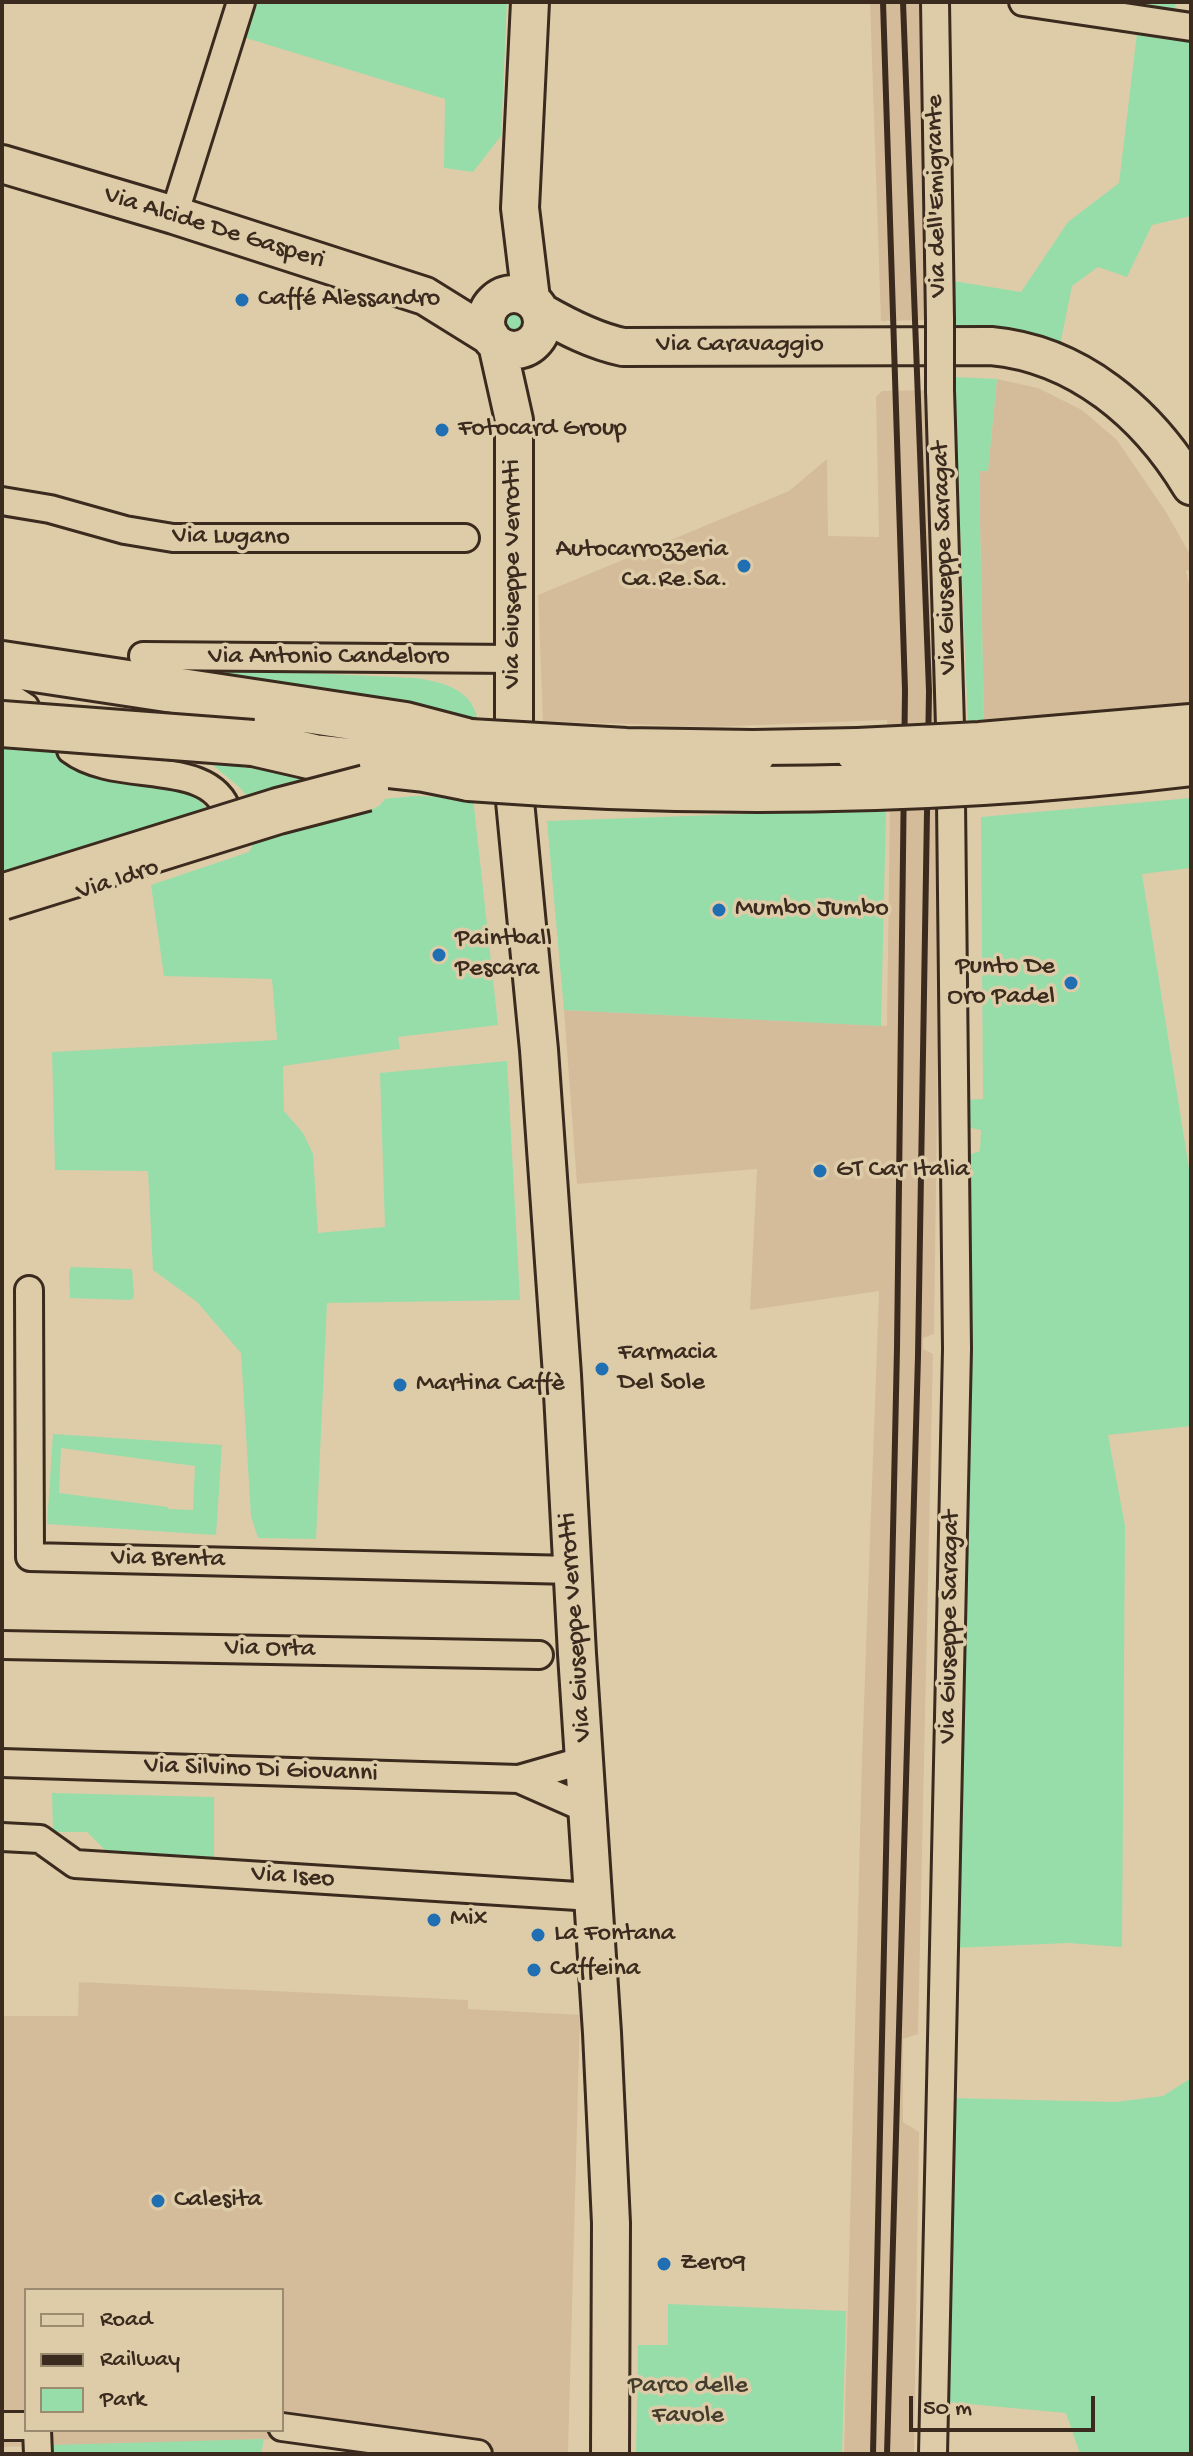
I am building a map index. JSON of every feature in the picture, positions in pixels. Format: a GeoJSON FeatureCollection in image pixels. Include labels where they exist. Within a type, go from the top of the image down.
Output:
{"type":"FeatureCollection","features":[{"type":"Feature","properties":{"kind":"highway"},"geometry":{"type":"LineString","coordinates":[[2,664],[405,725],[470,760],[621,787],[779,788],[1008,779],[1191,763]]}},
{"type":"Feature","properties":{"kind":"highway"},"geometry":{"type":"LineString","coordinates":[[14,715],[253,743],[367,766],[415,780],[470,760],[626,751],[792,753],[980,745],[1191,727]]}},
{"type":"Feature","properties":{"kind":"highway"},"geometry":{"type":"LineString","coordinates":[[2,897],[278,811],[367,766]]}},
{"type":"Feature","properties":{"kind":"street"},"geometry":{"type":"LineString","coordinates":[[174,215],[241,2]]}},
{"type":"Feature","properties":{"kind":"street"},"geometry":{"type":"LineString","coordinates":[[514,323],[530,2]]}},
{"type":"Feature","properties":{"kind":"street","name":"Via dell'Emigrante"},"geometry":{"type":"LineString","coordinates":[[935,2],[940,390]]}},
{"type":"Feature","properties":{"kind":"street"},"geometry":{"type":"LineString","coordinates":[[1023,2],[1191,27]]}},
{"type":"Feature","properties":{"kind":"street","name":"Via Alcide De Gasperi"},"geometry":{"type":"LineString","coordinates":[[2,164],[514,323]]}},
{"type":"Feature","properties":{"kind":"street","name":"Via Caravaggio"},"geometry":{"type":"LineString","coordinates":[[514,323],[568,328],[606,343],[634,347],[991,346],[1029,351],[1087,378],[1126,407],[1188,476]]}},
{"type":"Feature","properties":{"kind":"street","name":"Via Giuseppe Verrotti"},"geometry":{"type":"LineString","coordinates":[[514,323],[522,377],[514,420],[514,729]]}},
{"type":"Feature","properties":{"kind":"street","name":"Via Giuseppe Saragat"},"geometry":{"type":"LineString","coordinates":[[940,390],[950,726]]}},
{"type":"Feature","properties":{"kind":"street","name":"Via Lugano"},"geometry":{"type":"LineString","coordinates":[[2,501],[173,538],[465,538]]}},
{"type":"Feature","properties":{"kind":"street","name":"Via Antonio Candeloro"},"geometry":{"type":"LineString","coordinates":[[143,656],[515,659]]}},
{"type":"Feature","properties":{"kind":"street"},"geometry":{"type":"LineString","coordinates":[[2,692],[14,715]]}},
{"type":"Feature","properties":{"kind":"street","name":"Via Idro"},"geometry":{"type":"LineString","coordinates":[[2,919],[217,849],[226,843],[228,825],[225,803],[195,778],[101,766],[71,750]]}},
{"type":"Feature","properties":{"kind":"street","name":"Via Giuseppe Verrotti"},"geometry":{"type":"LineString","coordinates":[[515,801],[539,1050],[563,1389],[602,2033],[611,2223],[610,2454]]}},
{"type":"Feature","properties":{"kind":"street","name":"Via Giuseppe Saragat"},"geometry":{"type":"LineString","coordinates":[[933,2454],[957,1349],[951,801]]}},
{"type":"Feature","properties":{"kind":"street","name":"Via Brenta"},"geometry":{"type":"LineString","coordinates":[[29,1290],[30,1557],[572,1570]]}},
{"type":"Feature","properties":{"kind":"street","name":"Via Orta"},"geometry":{"type":"LineString","coordinates":[[2,1645],[539,1655]]}},
{"type":"Feature","properties":{"kind":"street","name":"Via Silvino Di Giovanni"},"geometry":{"type":"LineString","coordinates":[[2,1763],[519,1779],[585,1760]]}},
{"type":"Feature","properties":{"kind":"street","name":"Via Silvino Di Giovanni"},"geometry":{"type":"LineString","coordinates":[[519,1779],[587,1809]]}},
{"type":"Feature","properties":{"kind":"street","name":"Via Iseo"},"geometry":{"type":"LineString","coordinates":[[2,1837],[40,1839],[75,1864],[593,1897]]}},
{"type":"Feature","properties":{"kind":"street"},"geometry":{"type":"LineString","coordinates":[[2,2426],[24,2426]]}},
{"type":"Feature","properties":{"kind":"street"},"geometry":{"type":"LineString","coordinates":[[284,2427],[478,2454]]}},
{"type":"Feature","properties":{"kind":"street"},"geometry":{"type":"LineString","coordinates":[[37,2432],[38,2454]]}},
{"type":"Feature","properties":{"kind":"shaded area"},"geometry":{"type":"Polygon","coordinates":[[[870,2],[923,2],[934,320],[881,321],[870,2]]]}},
{"type":"Feature","properties":{"kind":"shaded area"},"geometry":{"type":"Polygon","coordinates":[[[997,379],[1038,388],[1082,410],[1117,440],[1166,512],[1191,556],[1191,570],[1186,571],[1191,594],[1191,707],[984,724],[979,471],[988,471],[997,379]]]}},
{"type":"Feature","properties":{"kind":"shaded area"},"geometry":{"type":"Polygon","coordinates":[[[935,390],[941,819],[934,1334],[923,1338],[923,1349],[933,1354],[918,2034],[903,2039],[903,2122],[919,2132],[914,2454],[844,2454],[862,1759],[879,1291],[750,1310],[757,1169],[577,1184],[564,1010],[887,1026],[890,804],[887,720],[711,727],[543,721],[538,595],[789,491],[827,459],[828,536],[879,537],[876,397],[882,391],[935,390]]]}},
{"type":"Feature","properties":{"kind":"shaded area"},"geometry":{"type":"Polygon","coordinates":[[[79,1982],[468,2000],[468,2009],[580,2015],[568,2454],[371,2454],[276,2439],[2,2447],[2,2016],[78,2016],[79,1982]]]}},
{"type":"Feature","properties":{"kind":"green space"},"geometry":{"type":"Polygon","coordinates":[[[257,2],[507,2],[501,136],[473,172],[444,168],[445,99],[246,38],[257,2]]]}},
{"type":"Feature","properties":{"kind":"green space"},"geometry":{"type":"Polygon","coordinates":[[[1067,2],[1176,2],[1174,16],[1067,2]]]}},
{"type":"Feature","properties":{"kind":"green space"},"geometry":{"type":"Polygon","coordinates":[[[1137,33],[1191,40],[1191,216],[1152,225],[1127,277],[1098,267],[1072,286],[1060,345],[1015,330],[954,327],[953,281],[1021,292],[1068,222],[1119,183],[1137,33]]]}},
{"type":"Feature","properties":{"kind":"green space"},"geometry":{"type":"Polygon","coordinates":[[[514,308],[523,312],[527,321],[523,330],[514,334],[505,330],[501,321],[505,312],[514,308]]]}},
{"type":"Feature","properties":{"kind":"green space"},"geometry":{"type":"Polygon","coordinates":[[[954,377],[997,379],[988,471],[979,471],[984,724],[968,725],[954,377]]]}},
{"type":"Feature","properties":{"kind":"green space"},"geometry":{"type":"Polygon","coordinates":[[[133,665],[415,678],[457,690],[471,703],[478,725],[133,665]]]}},
{"type":"Feature","properties":{"kind":"green space"},"geometry":{"type":"Polygon","coordinates":[[[2,745],[54,749],[61,756],[190,792],[205,806],[210,818],[3,883],[2,745]]]}},
{"type":"Feature","properties":{"kind":"green space"},"geometry":{"type":"Polygon","coordinates":[[[210,763],[326,778],[251,800],[210,763]]]}},
{"type":"Feature","properties":{"kind":"green space"},"geometry":{"type":"Polygon","coordinates":[[[416,796],[473,798],[498,1025],[398,1037],[400,1049],[283,1066],[284,1111],[303,1133],[313,1154],[318,1233],[385,1227],[380,1073],[507,1061],[520,1300],[327,1303],[316,1539],[258,1538],[251,1516],[241,1353],[197,1302],[153,1270],[148,1171],[55,1170],[52,1052],[277,1040],[272,979],[164,976],[151,885],[249,852],[261,830],[359,801],[416,796]]]}},
{"type":"Feature","properties":{"kind":"green space"},"geometry":{"type":"Polygon","coordinates":[[[1191,798],[1191,868],[1142,874],[1191,1181],[1191,1426],[1108,1435],[1125,1526],[1122,1947],[1068,1943],[953,1948],[966,1156],[980,1151],[981,1130],[966,1127],[966,1100],[983,1099],[981,817],[1191,798]]]}},
{"type":"Feature","properties":{"kind":"green space","name":"Mumbo Jumbo"},"geometry":{"type":"Polygon","coordinates":[[[886,809],[881,1026],[564,1010],[547,821],[886,809]]]}},
{"type":"Feature","properties":{"kind":"green space"},"geometry":{"type":"Polygon","coordinates":[[[71,1267],[132,1269],[134,1297],[131,1300],[70,1298],[71,1267]]]}},
{"type":"Feature","properties":{"kind":"green space"},"geometry":{"type":"Polygon","coordinates":[[[53,1434],[222,1445],[216,1535],[47,1524],[53,1434]],[[61,1448],[59,1493],[193,1510],[195,1466],[61,1448]]]}},
{"type":"Feature","properties":{"kind":"green space"},"geometry":{"type":"Polygon","coordinates":[[[52,1793],[214,1797],[214,1860],[108,1853],[87,1832],[53,1832],[52,1793]]]}},
{"type":"Feature","properties":{"kind":"green space"},"geometry":{"type":"Polygon","coordinates":[[[1191,2078],[1191,2454],[1080,2454],[1066,2413],[947,2402],[951,2098],[1115,2102],[1163,2096],[1191,2078]]]}},
{"type":"Feature","properties":{"kind":"green space","name":"Parco delle Favole"},"geometry":{"type":"Polygon","coordinates":[[[668,2304],[846,2311],[842,2454],[636,2454],[638,2345],[668,2345],[668,2304]]]}},
{"type":"Feature","properties":{"kind":"green space"},"geometry":{"type":"Polygon","coordinates":[[[264,2439],[261,2454],[50,2454],[50,2445],[264,2439]]]}},
{"type":"Feature","properties":{"kind":"railway"},"geometry":{"type":"LineString","coordinates":[[873,2454],[897,1348],[905,690],[883,2]]}},
{"type":"Feature","properties":{"kind":"railway"},"geometry":{"type":"LineString","coordinates":[[887,2454],[918,1356],[929,691],[903,2]]}},
{"type":"Feature","properties":{"kind":"place","name":"Caffé Alessandro"},"geometry":{"type":"Point","coordinates":[242,300]}},
{"type":"Feature","properties":{"kind":"place","name":"Fotocard Group"},"geometry":{"type":"Point","coordinates":[442,430]}},
{"type":"Feature","properties":{"kind":"place","name":"Autocarrozzeria Ca.Re.Sa."},"geometry":{"type":"Point","coordinates":[744,566]}},
{"type":"Feature","properties":{"kind":"place","name":"Mumbo Jumbo"},"geometry":{"type":"Point","coordinates":[719,910]}},
{"type":"Feature","properties":{"kind":"place","name":"Paintball Pescara"},"geometry":{"type":"Point","coordinates":[439,955]}},
{"type":"Feature","properties":{"kind":"place","name":"Punto De Oro Padel"},"geometry":{"type":"Point","coordinates":[1071,983]}},
{"type":"Feature","properties":{"kind":"place","name":"GT Car Italia"},"geometry":{"type":"Point","coordinates":[820,1171]}},
{"type":"Feature","properties":{"kind":"place","name":"Farmacia Del Sole"},"geometry":{"type":"Point","coordinates":[602,1369]}},
{"type":"Feature","properties":{"kind":"place","name":"Martina Caffè"},"geometry":{"type":"Point","coordinates":[400,1385]}},
{"type":"Feature","properties":{"kind":"place","name":"Mix"},"geometry":{"type":"Point","coordinates":[434,1920]}},
{"type":"Feature","properties":{"kind":"place","name":"La Fontana"},"geometry":{"type":"Point","coordinates":[538,1935]}},
{"type":"Feature","properties":{"kind":"place","name":"Caffeina"},"geometry":{"type":"Point","coordinates":[534,1970]}},
{"type":"Feature","properties":{"kind":"place","name":"Calesita"},"geometry":{"type":"Point","coordinates":[158,2201]}},
{"type":"Feature","properties":{"kind":"place","name":"Zero9"},"geometry":{"type":"Point","coordinates":[664,2264]}}]}
